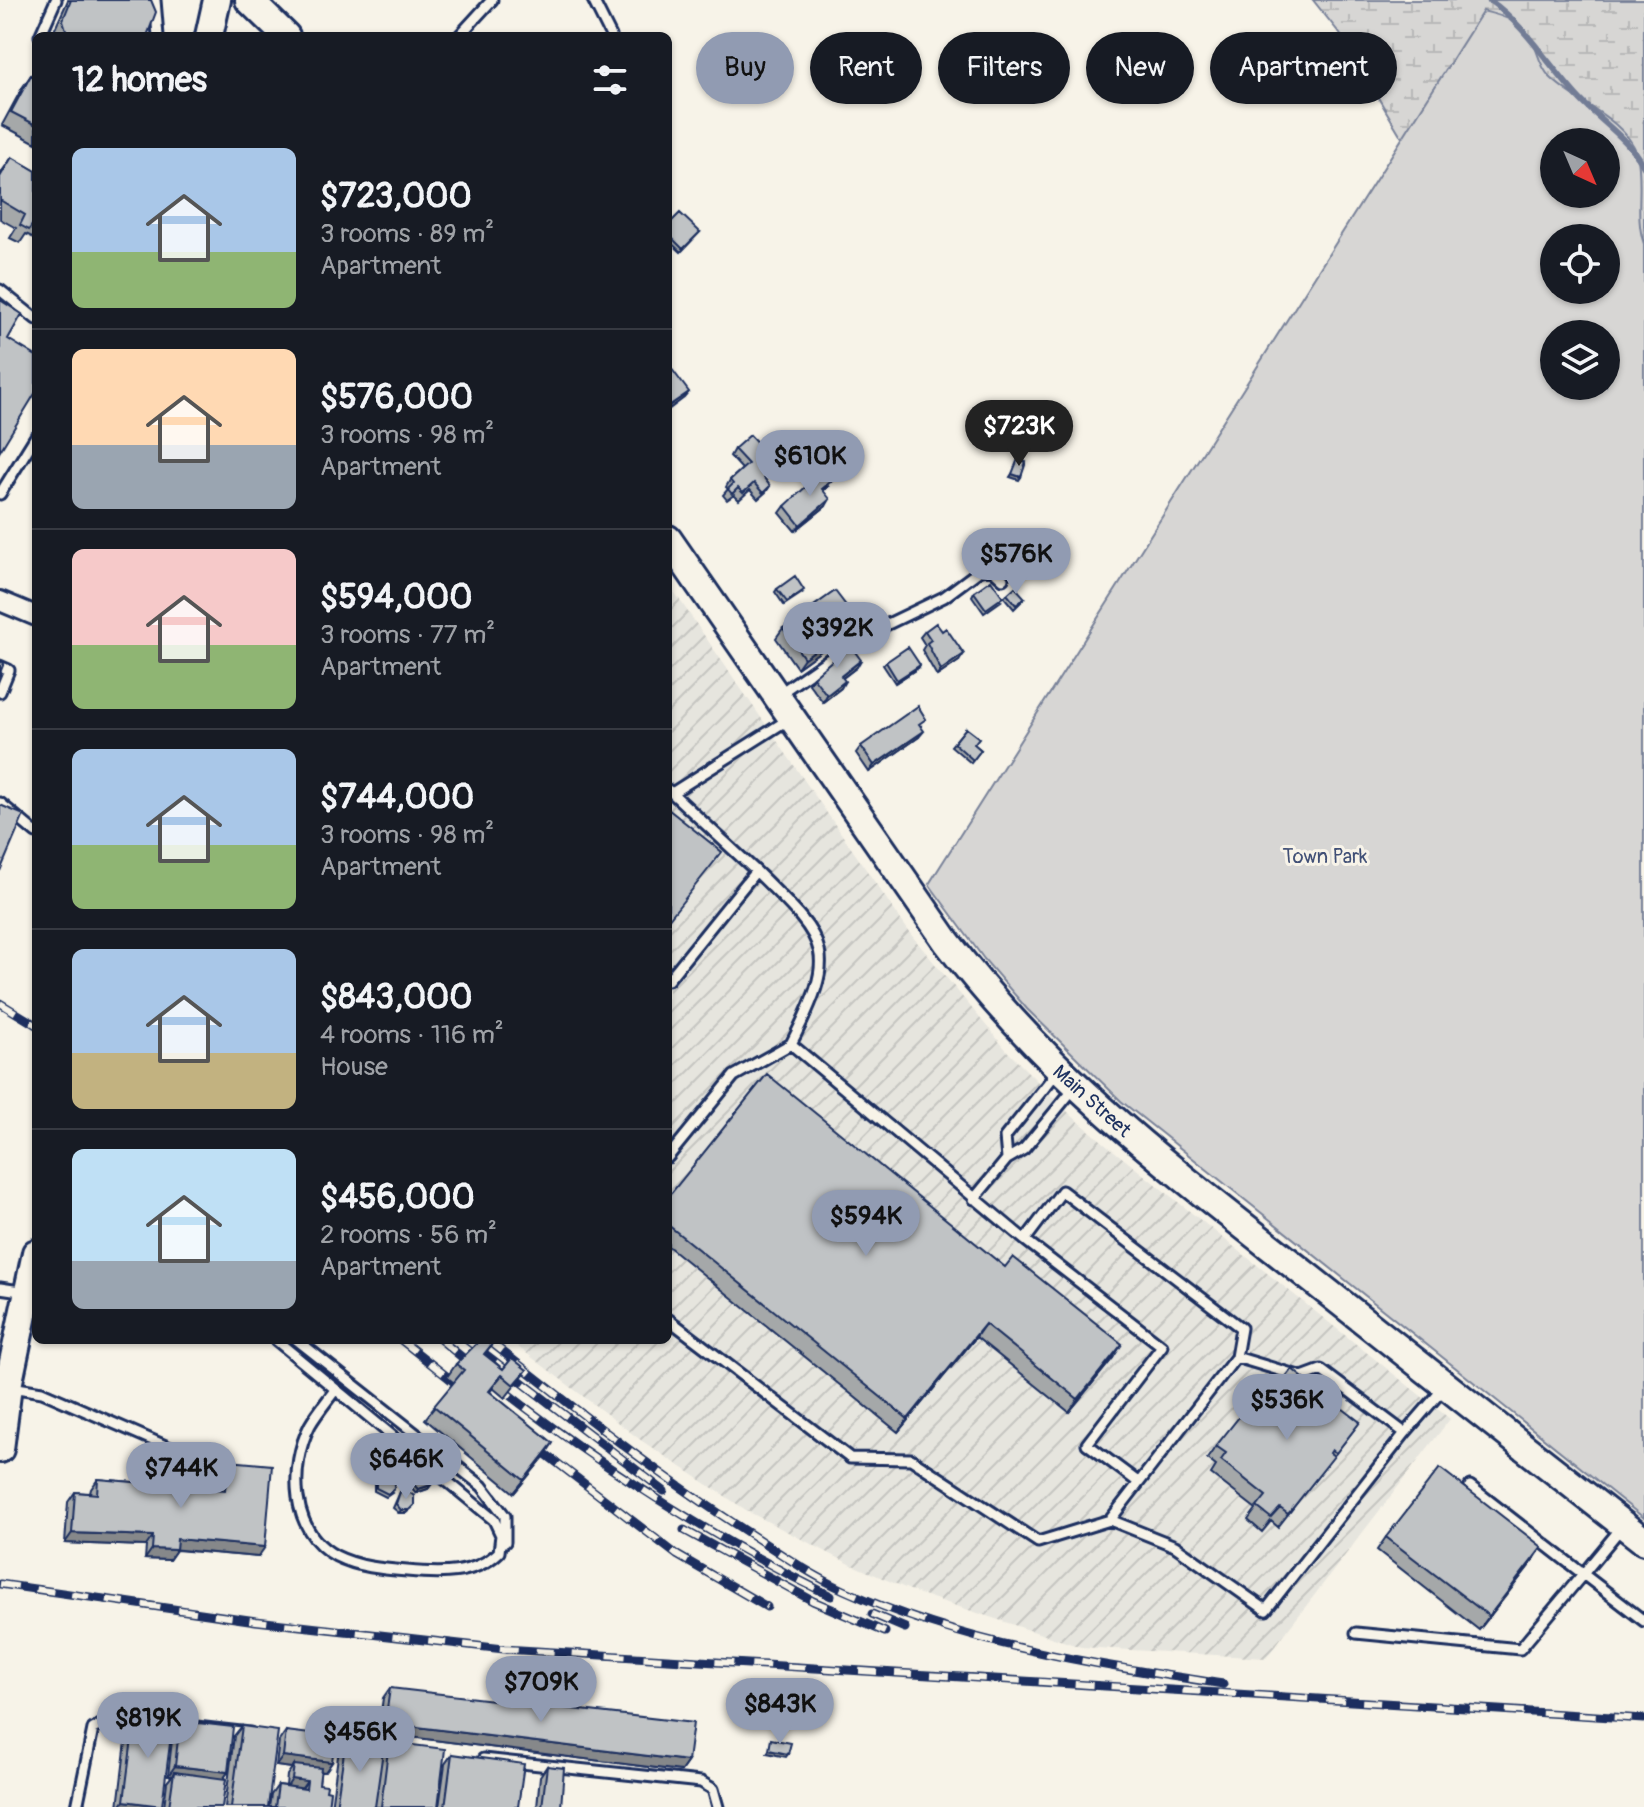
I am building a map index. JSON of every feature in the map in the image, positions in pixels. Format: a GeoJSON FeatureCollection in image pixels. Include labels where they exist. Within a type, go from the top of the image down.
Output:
{"type":"FeatureCollection","features":[{"type":"Feature","properties":{"kind":"main road"},"geometry":{"type":"LineString","coordinates":[[210,32],[217,0]]}},
{"type":"Feature","properties":{"kind":"main road"},"geometry":{"type":"LineString","coordinates":[[249,0],[282,32]]}},
{"type":"Feature","properties":{"kind":"main road","name":"Main Street"},"geometry":{"type":"LineString","coordinates":[[672,545],[956,954],[996,1005],[1067,1079],[1165,1165],[1634,1533]]}},
{"type":"Feature","properties":{"kind":"main road"},"geometry":{"type":"LineString","coordinates":[[0,1449],[8,1386],[32,1270]]}},
{"type":"Feature","properties":{"kind":"street"},"geometry":{"type":"LineString","coordinates":[[0,601],[32,614]]}},
{"type":"Feature","properties":{"kind":"lane"},"geometry":{"type":"LineString","coordinates":[[42,32],[56,0]]}},
{"type":"Feature","properties":{"kind":"lane"},"geometry":{"type":"LineString","coordinates":[[155,0],[158,32]]}},
{"type":"Feature","properties":{"kind":"lane"},"geometry":{"type":"LineString","coordinates":[[463,32],[492,0]]}},
{"type":"Feature","properties":{"kind":"lane"},"geometry":{"type":"LineString","coordinates":[[593,0],[609,32]]}},
{"type":"Feature","properties":{"kind":"lane"},"geometry":{"type":"LineString","coordinates":[[0,290],[32,316]]}},
{"type":"Feature","properties":{"kind":"lane"},"geometry":{"type":"LineString","coordinates":[[0,494],[32,442]]}},
{"type":"Feature","properties":{"kind":"lane"},"geometry":{"type":"LineString","coordinates":[[776,695],[861,637],[944,597],[979,571],[991,568],[1003,579]]}},
{"type":"Feature","properties":{"kind":"lane"},"geometry":{"type":"LineString","coordinates":[[0,666],[9,670],[0,692]]}},
{"type":"Feature","properties":{"kind":"lane"},"geometry":{"type":"LineString","coordinates":[[672,791],[792,718]]}},
{"type":"Feature","properties":{"kind":"lane"},"geometry":{"type":"LineString","coordinates":[[672,794],[808,921],[823,959],[818,991],[791,1044],[734,1076],[672,1152]]}},
{"type":"Feature","properties":{"kind":"lane"},"geometry":{"type":"LineString","coordinates":[[0,803],[32,830]]}},
{"type":"Feature","properties":{"kind":"lane"},"geometry":{"type":"LineString","coordinates":[[672,975],[756,871]]}},
{"type":"Feature","properties":{"kind":"lane"},"geometry":{"type":"LineString","coordinates":[[791,1044],[974,1199],[1162,1346],[1087,1444],[1138,1482]]}},
{"type":"Feature","properties":{"kind":"lane"},"geometry":{"type":"LineString","coordinates":[[1007,1159],[1005,1137],[1067,1079]]}},
{"type":"Feature","properties":{"kind":"lane"},"geometry":{"type":"LineString","coordinates":[[974,1199],[1007,1159],[1024,1149],[1067,1079]]}},
{"type":"Feature","properties":{"kind":"lane"},"geometry":{"type":"LineString","coordinates":[[672,1322],[850,1458],[911,1459],[1038,1542],[1110,1520],[1236,1357],[1241,1328],[1062,1191],[1025,1240]]}},
{"type":"Feature","properties":{"kind":"lane"},"geometry":{"type":"LineString","coordinates":[[0,1288],[27,1292]]}},
{"type":"Feature","properties":{"kind":"lane"},"geometry":{"type":"LineString","coordinates":[[281,1344],[492,1517],[501,1535],[499,1552]]}},
{"type":"Feature","properties":{"kind":"lane"},"geometry":{"type":"LineString","coordinates":[[302,1344],[482,1486],[507,1521],[506,1537],[499,1552],[473,1568],[434,1573],[360,1566],[330,1553],[313,1537],[299,1505],[298,1464],[310,1425],[335,1390]]}},
{"type":"Feature","properties":{"kind":"lane"},"geometry":{"type":"LineString","coordinates":[[1236,1357],[1302,1377],[1321,1370],[1405,1433]]}},
{"type":"Feature","properties":{"kind":"lane"},"geometry":{"type":"LineString","coordinates":[[8,1386],[42,1392],[214,1467]]}},
{"type":"Feature","properties":{"kind":"lane"},"geometry":{"type":"LineString","coordinates":[[1110,1520],[1175,1546],[1266,1610],[1445,1386]]}},
{"type":"Feature","properties":{"kind":"lane"},"geometry":{"type":"LineString","coordinates":[[1470,1486],[1644,1621]]}},
{"type":"Feature","properties":{"kind":"lane"},"geometry":{"type":"LineString","coordinates":[[1356,1633],[1520,1649],[1583,1574],[1634,1533]]}},
{"type":"Feature","properties":{"kind":"lane"},"geometry":{"type":"LineString","coordinates":[[77,1807],[89,1738],[93,1729],[105,1721],[114,1718],[257,1734]]}},
{"type":"Feature","properties":{"kind":"lane"},"geometry":{"type":"LineString","coordinates":[[479,1758],[701,1782],[713,1789],[718,1807]]}},
{"type":"Feature","properties":{"kind":"shaded area"},"geometry":{"type":"Polygon","coordinates":[[[672,589],[912,936],[1008,1052],[1071,1115],[1114,1151],[1450,1419],[1266,1658],[1081,1647],[917,1593],[850,1564],[749,1512],[642,1441],[514,1344],[672,1344],[672,589]]]}},
{"type":"Feature","properties":{"kind":"green space"},"geometry":{"type":"Polygon","coordinates":[[[1313,0],[1644,0],[1644,572],[1548,400],[1620,400],[1620,320],[1540,320],[1540,385],[1382,104],[1397,104],[1397,32],[1338,32],[1313,0]]]}},
{"type":"Feature","properties":{"kind":"green space","name":"Town Park"},"geometry":{"type":"Polygon","coordinates":[[[1483,11],[1519,25],[1532,39],[1549,76],[1620,128],[1540,128],[1540,208],[1620,208],[1620,128],[1637,153],[1639,165],[1640,222],[1644,244],[1644,1518],[1121,1101],[1027,1009],[984,959],[929,884],[1483,11]]]}},
{"type":"Feature","properties":{"kind":"building"},"geometry":{"type":"Polygon","coordinates":[[[71,0],[151,0],[156,12],[148,32],[67,32],[63,20],[71,0]]]}},
{"type":"Feature","properties":{"kind":"building"},"geometry":{"type":"Polygon","coordinates":[[[31,75],[32,123],[11,112],[31,75]]]}},
{"type":"Feature","properties":{"kind":"building"},"geometry":{"type":"Polygon","coordinates":[[[12,157],[32,169],[32,225],[29,230],[20,225],[25,215],[0,200],[0,177],[12,157]]]}},
{"type":"Feature","properties":{"kind":"building"},"geometry":{"type":"Polygon","coordinates":[[[680,213],[700,232],[683,249],[672,238],[672,221],[680,213]]]}},
{"type":"Feature","properties":{"kind":"building"},"geometry":{"type":"Polygon","coordinates":[[[0,300],[22,314],[8,339],[32,354],[32,399],[0,451],[0,300]]]}},
{"type":"Feature","properties":{"kind":"building"},"geometry":{"type":"Polygon","coordinates":[[[672,369],[689,392],[672,404],[672,369]]]}},
{"type":"Feature","properties":{"kind":"building"},"geometry":{"type":"Polygon","coordinates":[[[750,435],[763,449],[755,456],[767,468],[764,478],[770,486],[763,493],[754,483],[743,493],[738,488],[732,494],[728,489],[733,484],[730,480],[748,464],[734,449],[750,435]]]}},
{"type":"Feature","properties":{"kind":"building"},"geometry":{"type":"Polygon","coordinates":[[[1018,459],[1026,462],[1021,477],[1012,474],[1018,459]]]}},
{"type":"Feature","properties":{"kind":"building"},"geometry":{"type":"Polygon","coordinates":[[[825,469],[834,479],[822,489],[830,499],[800,525],[785,506],[825,469]]]}},
{"type":"Feature","properties":{"kind":"building"},"geometry":{"type":"Polygon","coordinates":[[[1022,532],[1031,543],[1021,552],[1012,541],[1022,532]]]}},
{"type":"Feature","properties":{"kind":"building"},"geometry":{"type":"Polygon","coordinates":[[[795,576],[804,590],[787,602],[777,589],[795,576]]]}},
{"type":"Feature","properties":{"kind":"building"},"geometry":{"type":"Polygon","coordinates":[[[991,580],[1003,597],[986,609],[974,592],[991,580]]]}},
{"type":"Feature","properties":{"kind":"building"},"geometry":{"type":"Polygon","coordinates":[[[1015,587],[1025,598],[1016,605],[1007,594],[1015,587]]]}},
{"type":"Feature","properties":{"kind":"building"},"geometry":{"type":"Polygon","coordinates":[[[835,591],[857,620],[804,658],[783,628],[835,591]]]}},
{"type":"Feature","properties":{"kind":"building"},"geometry":{"type":"Polygon","coordinates":[[[936,623],[942,631],[946,628],[964,654],[941,670],[927,643],[931,640],[925,631],[936,623]]]}},
{"type":"Feature","properties":{"kind":"building"},"geometry":{"type":"Polygon","coordinates":[[[850,645],[861,660],[841,676],[845,681],[827,695],[813,677],[850,645]]]}},
{"type":"Feature","properties":{"kind":"building"},"geometry":{"type":"Polygon","coordinates":[[[908,647],[920,665],[897,680],[886,662],[908,647]]]}},
{"type":"Feature","properties":{"kind":"building"},"geometry":{"type":"Polygon","coordinates":[[[918,706],[926,719],[919,724],[924,731],[874,765],[861,746],[918,706]]]}},
{"type":"Feature","properties":{"kind":"building"},"geometry":{"type":"Polygon","coordinates":[[[966,728],[979,738],[974,744],[981,750],[973,760],[954,743],[966,728]]]}},
{"type":"Feature","properties":{"kind":"building"},"geometry":{"type":"Polygon","coordinates":[[[0,805],[24,815],[0,871],[0,805]]]}},
{"type":"Feature","properties":{"kind":"building"},"geometry":{"type":"Polygon","coordinates":[[[672,812],[722,852],[672,915],[672,812]]]}},
{"type":"Feature","properties":{"kind":"building"},"geometry":{"type":"Polygon","coordinates":[[[767,1074],[1005,1267],[1013,1257],[1122,1344],[1078,1399],[985,1324],[908,1419],[672,1228],[672,1192],[767,1074]]]}},
{"type":"Feature","properties":{"kind":"building"},"geometry":{"type":"Polygon","coordinates":[[[476,1344],[492,1344],[484,1354],[503,1369],[512,1358],[527,1370],[514,1385],[502,1375],[489,1391],[553,1443],[524,1480],[434,1406],[464,1370],[456,1364],[476,1344]]]}},
{"type":"Feature","properties":{"kind":"building"},"geometry":{"type":"Polygon","coordinates":[[[1292,1369],[1323,1394],[1318,1401],[1323,1405],[1329,1398],[1360,1422],[1336,1453],[1332,1450],[1330,1453],[1334,1456],[1288,1514],[1280,1508],[1271,1518],[1257,1507],[1266,1496],[1221,1460],[1226,1453],[1216,1446],[1247,1407],[1256,1414],[1292,1369]]]}},
{"type":"Feature","properties":{"kind":"building"},"geometry":{"type":"Polygon","coordinates":[[[402,1454],[410,1457],[410,1470],[404,1474],[396,1471],[395,1458],[402,1454]]]}},
{"type":"Feature","properties":{"kind":"building"},"geometry":{"type":"Polygon","coordinates":[[[228,1461],[272,1465],[265,1547],[177,1539],[176,1550],[152,1549],[153,1536],[72,1533],[75,1492],[97,1494],[98,1479],[225,1490],[228,1461]]]}},
{"type":"Feature","properties":{"kind":"building"},"geometry":{"type":"Polygon","coordinates":[[[1440,1468],[1542,1547],[1489,1616],[1386,1537],[1440,1468]]]}},
{"type":"Feature","properties":{"kind":"building"},"geometry":{"type":"Polygon","coordinates":[[[419,1471],[427,1472],[432,1478],[431,1485],[418,1489],[413,1484],[413,1476],[419,1471]]]}},
{"type":"Feature","properties":{"kind":"building"},"geometry":{"type":"Polygon","coordinates":[[[382,1475],[391,1476],[395,1482],[394,1489],[388,1494],[376,1488],[376,1480],[382,1475]]]}},
{"type":"Feature","properties":{"kind":"building"},"geometry":{"type":"Polygon","coordinates":[[[408,1491],[414,1496],[414,1505],[409,1510],[401,1510],[396,1504],[400,1492],[408,1491]]]}},
{"type":"Feature","properties":{"kind":"building"},"geometry":{"type":"Polygon","coordinates":[[[390,1688],[693,1723],[688,1761],[385,1723],[390,1688]]]}},
{"type":"Feature","properties":{"kind":"building"},"geometry":{"type":"Polygon","coordinates":[[[135,1715],[173,1720],[162,1806],[124,1801],[135,1715]]]}},
{"type":"Feature","properties":{"kind":"building"},"geometry":{"type":"Polygon","coordinates":[[[180,1721],[233,1727],[228,1772],[175,1766],[180,1721]]]}},
{"type":"Feature","properties":{"kind":"building"},"geometry":{"type":"Polygon","coordinates":[[[242,1726],[278,1731],[268,1807],[231,1807],[242,1726]]]}},
{"type":"Feature","properties":{"kind":"building"},"geometry":{"type":"Polygon","coordinates":[[[286,1731],[335,1737],[332,1762],[283,1756],[286,1731]]]}},
{"type":"Feature","properties":{"kind":"building"},"geometry":{"type":"Polygon","coordinates":[[[346,1739],[384,1744],[375,1807],[336,1807],[346,1739]]]}},
{"type":"Feature","properties":{"kind":"building"},"geometry":{"type":"Polygon","coordinates":[[[771,1739],[791,1743],[788,1754],[769,1750],[771,1739]]]}},
{"type":"Feature","properties":{"kind":"building"},"geometry":{"type":"Polygon","coordinates":[[[389,1742],[445,1749],[438,1807],[381,1807],[389,1742]]]}},
{"type":"Feature","properties":{"kind":"building"},"geometry":{"type":"Polygon","coordinates":[[[452,1754],[524,1764],[518,1807],[445,1807],[452,1754]]]}},
{"type":"Feature","properties":{"kind":"building"},"geometry":{"type":"Polygon","coordinates":[[[294,1765],[321,1768],[319,1784],[327,1785],[326,1790],[330,1791],[328,1807],[275,1807],[278,1785],[306,1789],[307,1781],[292,1779],[294,1765]]]}},
{"type":"Feature","properties":{"kind":"building"},"geometry":{"type":"Polygon","coordinates":[[[547,1766],[564,1768],[561,1807],[542,1807],[547,1766]]]}},
{"type":"Feature","properties":{"kind":"building"},"geometry":{"type":"Polygon","coordinates":[[[174,1772],[226,1779],[222,1807],[169,1807],[174,1772]]]}},
{"type":"Feature","properties":{"kind":"waterway"},"geometry":{"type":"LineString","coordinates":[[1489,0],[1525,33],[1576,95],[1621,138],[1644,167]]}},
{"type":"Feature","properties":{"kind":"railway"},"geometry":{"type":"LineString","coordinates":[[0,1003],[32,1023]]}},
{"type":"Feature","properties":{"kind":"railway"},"geometry":{"type":"LineString","coordinates":[[406,1344],[464,1390]]}},
{"type":"Feature","properties":{"kind":"railway"},"geometry":{"type":"LineString","coordinates":[[446,1344],[533,1413],[628,1480],[727,1541],[831,1596]]}},
{"type":"Feature","properties":{"kind":"railway"},"geometry":{"type":"LineString","coordinates":[[472,1344],[664,1491]]}},
{"type":"Feature","properties":{"kind":"railway"},"geometry":{"type":"LineString","coordinates":[[493,1344],[703,1503],[788,1559],[844,1590],[890,1609],[983,1639],[1078,1660],[1223,1684]]}},
{"type":"Feature","properties":{"kind":"railway"},"geometry":{"type":"LineString","coordinates":[[530,1442],[677,1555],[767,1607]]}},
{"type":"Feature","properties":{"kind":"railway"},"geometry":{"type":"LineString","coordinates":[[684,1530],[813,1601],[885,1632]]}},
{"type":"Feature","properties":{"kind":"railway"},"geometry":{"type":"LineString","coordinates":[[0,1584],[256,1621],[504,1649],[1644,1719]]}},
{"type":"Feature","properties":{"kind":"railway"},"geometry":{"type":"LineString","coordinates":[[872,1614],[905,1628]]}}]}
